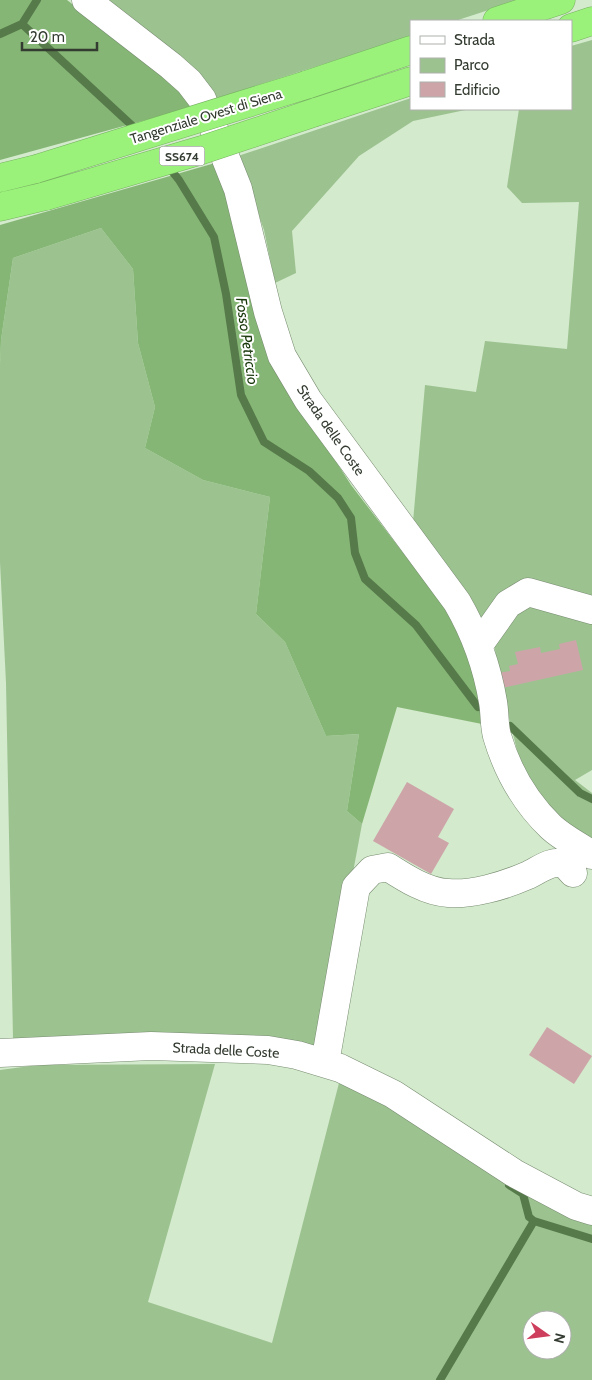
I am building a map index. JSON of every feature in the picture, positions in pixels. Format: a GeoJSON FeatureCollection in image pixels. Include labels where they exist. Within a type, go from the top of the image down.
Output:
{"type":"FeatureCollection","features":[{"type":"Feature","properties":{"kind":"highway"},"geometry":{"type":"LineString","coordinates":[[500,20],[560,0]]}},
{"type":"Feature","properties":{"kind":"highway"},"geometry":{"type":"LineString","coordinates":[[572,28],[592,21]]}},
{"type":"Feature","properties":{"kind":"highway","name":"Tangenziale Ovest di Siena"},"geometry":{"type":"LineString","coordinates":[[0,178],[36,169],[306,85],[410,50]]}},
{"type":"Feature","properties":{"kind":"highway","name":"SS674"},"geometry":{"type":"LineString","coordinates":[[0,207],[193,153],[410,81]]}},
{"type":"Feature","properties":{"kind":"street","name":"Strada delle Coste"},"geometry":{"type":"LineString","coordinates":[[87,1],[171,66],[189,82],[202,99],[238,189],[268,312],[282,356],[308,400],[457,602],[472,627],[479,645],[493,702],[496,734],[508,768],[532,805],[582,864]]}},
{"type":"Feature","properties":{"kind":"street"},"geometry":{"type":"LineString","coordinates":[[479,645],[508,604],[528,592],[592,610]]}},
{"type":"Feature","properties":{"kind":"street"},"geometry":{"type":"LineString","coordinates":[[325,1063],[356,887],[372,870],[388,867],[413,882],[447,894],[486,888],[526,876],[555,862],[582,864]]}},
{"type":"Feature","properties":{"kind":"street","name":"Strada delle Coste"},"geometry":{"type":"LineString","coordinates":[[0,1053],[151,1046],[268,1050],[296,1055],[325,1063],[393,1094],[514,1174],[576,1206],[592,1211]]}},
{"type":"Feature","properties":{"kind":"green space"},"geometry":{"type":"Polygon","coordinates":[[[0,0],[67,0],[162,74],[182,91],[193,107],[0,160],[0,0]]]}},
{"type":"Feature","properties":{"kind":"green space"},"geometry":{"type":"Polygon","coordinates":[[[104,0],[519,0],[458,20],[410,20],[410,36],[211,100],[104,0]]]}},
{"type":"Feature","properties":{"kind":"green space"},"geometry":{"type":"Polygon","coordinates":[[[592,40],[592,603],[531,584],[481,632],[413,522],[425,385],[476,392],[485,341],[567,349],[579,202],[522,203],[507,187],[519,110],[572,110],[572,46],[592,40]]]}},
{"type":"Feature","properties":{"kind":"green space"},"geometry":{"type":"Polygon","coordinates":[[[410,98],[410,110],[465,110],[413,121],[359,156],[292,231],[296,273],[275,283],[264,230],[238,156],[410,98]]]}},
{"type":"Feature","properties":{"kind":"green space"},"geometry":{"type":"Polygon","coordinates":[[[215,163],[236,219],[272,361],[351,485],[447,610],[462,633],[487,725],[397,707],[362,824],[347,811],[359,734],[326,736],[285,642],[256,614],[270,497],[203,480],[145,448],[155,407],[138,343],[133,269],[101,228],[13,258],[1,340],[0,366],[0,225],[215,163]]]}},
{"type":"Feature","properties":{"kind":"green space"},"geometry":{"type":"Polygon","coordinates":[[[101,228],[133,269],[138,343],[155,407],[145,448],[203,480],[270,497],[256,614],[285,642],[326,736],[359,734],[347,811],[362,824],[320,1049],[13,1039],[6,683],[0,562],[1,340],[13,258],[101,228]]]}},
{"type":"Feature","properties":{"kind":"green space"},"geometry":{"type":"Polygon","coordinates":[[[530,599],[581,615],[592,624],[592,770],[575,780],[592,793],[592,842],[542,802],[527,779],[517,751],[501,683],[493,636],[530,599]]]}},
{"type":"Feature","properties":{"kind":"green space"},"geometry":{"type":"Polygon","coordinates":[[[215,1064],[148,1302],[272,1343],[339,1083],[389,1103],[592,1221],[592,1380],[0,1380],[0,1070],[38,1065],[215,1064]]]}},
{"type":"Feature","properties":{"kind":"building"},"geometry":{"type":"Polygon","coordinates":[[[576,640],[583,670],[502,688],[498,673],[510,671],[509,666],[518,664],[515,652],[540,647],[541,653],[560,649],[559,644],[576,640]]]}},
{"type":"Feature","properties":{"kind":"building"},"geometry":{"type":"Polygon","coordinates":[[[407,782],[454,809],[438,837],[449,843],[431,874],[373,841],[407,782]]]}},
{"type":"Feature","properties":{"kind":"building"},"geometry":{"type":"Polygon","coordinates":[[[547,1027],[592,1056],[574,1084],[529,1055],[547,1027]]]}},
{"type":"Feature","properties":{"kind":"waterway","name":"Fosso Petriccio"},"geometry":{"type":"LineString","coordinates":[[0,34],[22,24],[37,0]]}},
{"type":"Feature","properties":{"kind":"waterway","name":"Fosso Petriccio"},"geometry":{"type":"LineString","coordinates":[[22,24],[139,132]]}},
{"type":"Feature","properties":{"kind":"waterway","name":"Fosso Petriccio"},"geometry":{"type":"LineString","coordinates":[[167,165],[179,180],[214,237],[226,294],[241,395],[264,442],[309,471],[338,498],[351,518],[355,553],[365,579],[416,625],[478,707]]}},
{"type":"Feature","properties":{"kind":"waterway","name":"Fosso Petriccio"},"geometry":{"type":"LineString","coordinates":[[510,726],[580,793],[592,799]]}},
{"type":"Feature","properties":{"kind":"waterway"},"geometry":{"type":"LineString","coordinates":[[509,1185],[523,1194],[529,1217],[534,1221]]}},
{"type":"Feature","properties":{"kind":"waterway"},"geometry":{"type":"LineString","coordinates":[[440,1380],[534,1221],[592,1239]]}}]}
